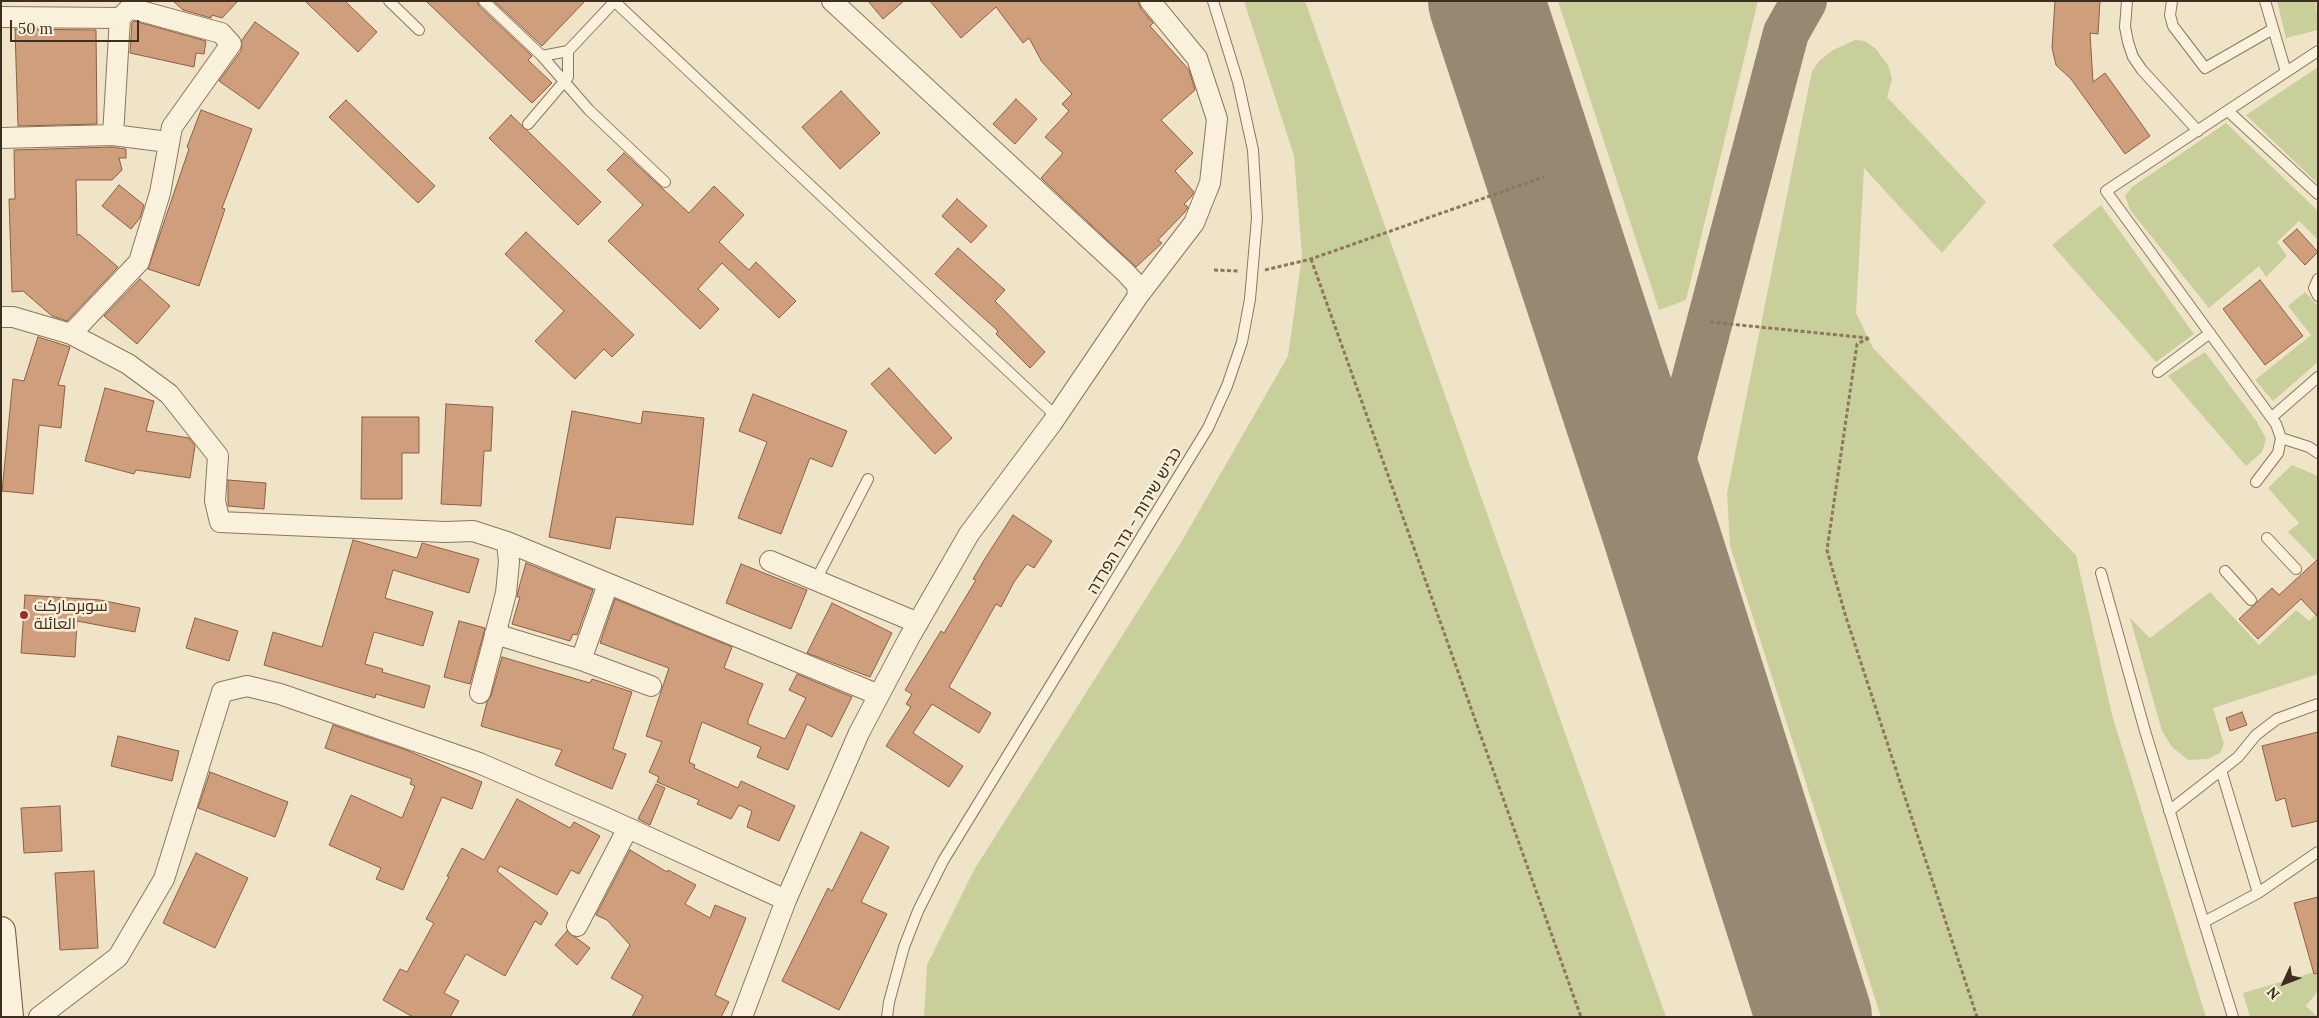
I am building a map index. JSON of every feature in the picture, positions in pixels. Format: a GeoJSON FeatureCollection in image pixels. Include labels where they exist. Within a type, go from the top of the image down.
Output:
{"type":"FeatureCollection","features":[{"type":"Feature","properties":{"kind":"main road"},"geometry":{"type":"LineString","coordinates":[[1,930],[9,1017]]}},
{"type":"Feature","properties":{"kind":"street"},"geometry":{"type":"LineString","coordinates":[[832,1],[1125,272],[1137,285],[1138,296]]}},
{"type":"Feature","properties":{"kind":"street"},"geometry":{"type":"LineString","coordinates":[[742,1017],[786,900],[859,733],[918,623],[969,534],[1057,417],[1138,296],[1194,222],[1210,183],[1217,119],[1197,58],[1150,1]]}},
{"type":"Feature","properties":{"kind":"street"},"geometry":{"type":"LineString","coordinates":[[71,334],[138,262],[160,193],[172,127],[231,44],[221,33],[154,7],[130,8],[120,18],[113,135]]}},
{"type":"Feature","properties":{"kind":"street"},"geometry":{"type":"LineString","coordinates":[[1,17],[120,18]]}},
{"type":"Feature","properties":{"kind":"street"},"geometry":{"type":"LineString","coordinates":[[1,138],[113,135],[168,142]]}},
{"type":"Feature","properties":{"kind":"street"},"geometry":{"type":"LineString","coordinates":[[1,317],[13,317],[71,334],[128,364],[169,394],[218,456],[215,501],[220,522],[445,532],[472,531],[507,542],[879,695]]}},
{"type":"Feature","properties":{"kind":"street"},"geometry":{"type":"LineString","coordinates":[[480,693],[506,593],[507,542]]}},
{"type":"Feature","properties":{"kind":"street"},"geometry":{"type":"LineString","coordinates":[[770,561],[918,623]]}},
{"type":"Feature","properties":{"kind":"street"},"geometry":{"type":"LineString","coordinates":[[581,660],[608,584]]}},
{"type":"Feature","properties":{"kind":"street"},"geometry":{"type":"LineString","coordinates":[[495,634],[581,660],[652,686]]}},
{"type":"Feature","properties":{"kind":"street"},"geometry":{"type":"LineString","coordinates":[[39,1017],[118,957],[164,879],[222,692],[247,686],[280,694],[479,763],[786,900]]}},
{"type":"Feature","properties":{"kind":"street"},"geometry":{"type":"LineString","coordinates":[[577,926],[628,828]]}},
{"type":"Feature","properties":{"kind":"lane"},"geometry":{"type":"LineString","coordinates":[[389,1],[419,30]]}},
{"type":"Feature","properties":{"kind":"lane"},"geometry":{"type":"LineString","coordinates":[[484,1],[542,56],[589,110],[666,182]]}},
{"type":"Feature","properties":{"kind":"lane","name":"כביש שירות - גדר הפרדה"},"geometry":{"type":"LineString","coordinates":[[887,1017],[889,1002],[904,947],[918,911],[943,861],[1208,428],[1227,386],[1242,342],[1253,272],[1257,218],[1253,150],[1238,82],[1213,1]]}},
{"type":"Feature","properties":{"kind":"lane"},"geometry":{"type":"LineString","coordinates":[[2127,1],[2126,26],[2128,42],[2134,56],[2142,70],[2198,131]]}},
{"type":"Feature","properties":{"kind":"lane"},"geometry":{"type":"LineString","coordinates":[[2172,1],[2170,15],[2173,26],[2205,68],[2273,29]]}},
{"type":"Feature","properties":{"kind":"lane"},"geometry":{"type":"LineString","coordinates":[[2265,1],[2286,72]]}},
{"type":"Feature","properties":{"kind":"lane"},"geometry":{"type":"LineString","coordinates":[[542,56],[568,51],[614,2],[1057,417]]}},
{"type":"Feature","properties":{"kind":"lane"},"geometry":{"type":"LineString","coordinates":[[528,124],[568,77],[568,51]]}},
{"type":"Feature","properties":{"kind":"lane"},"geometry":{"type":"LineString","coordinates":[[2256,482],[2278,453],[2281,438],[2272,417],[2106,192],[2318,51]]}},
{"type":"Feature","properties":{"kind":"lane"},"geometry":{"type":"LineString","coordinates":[[2228,111],[2318,194]]}},
{"type":"Feature","properties":{"kind":"lane"},"geometry":{"type":"LineString","coordinates":[[2318,279],[2314,288],[2318,296]]}},
{"type":"Feature","properties":{"kind":"lane"},"geometry":{"type":"LineString","coordinates":[[2158,372],[2210,333]]}},
{"type":"Feature","properties":{"kind":"lane"},"geometry":{"type":"LineString","coordinates":[[2272,417],[2318,377]]}},
{"type":"Feature","properties":{"kind":"lane"},"geometry":{"type":"LineString","coordinates":[[2281,438],[2309,447],[2318,453]]}},
{"type":"Feature","properties":{"kind":"lane"},"geometry":{"type":"LineString","coordinates":[[816,580],[868,479]]}},
{"type":"Feature","properties":{"kind":"lane"},"geometry":{"type":"LineString","coordinates":[[2267,538],[2296,569]]}},
{"type":"Feature","properties":{"kind":"lane"},"geometry":{"type":"LineString","coordinates":[[2225,571],[2251,600]]}},
{"type":"Feature","properties":{"kind":"lane"},"geometry":{"type":"LineString","coordinates":[[2101,573],[2170,811],[2233,1017]]}},
{"type":"Feature","properties":{"kind":"lane"},"geometry":{"type":"LineString","coordinates":[[2170,811],[2238,758],[2256,735],[2277,719],[2318,704]]}},
{"type":"Feature","properties":{"kind":"lane"},"geometry":{"type":"LineString","coordinates":[[2221,770],[2258,893]]}},
{"type":"Feature","properties":{"kind":"lane"},"geometry":{"type":"LineString","coordinates":[[2204,922],[2258,893],[2318,852]]}},
{"type":"Feature","properties":{"kind":"path"},"geometry":{"type":"LineString","coordinates":[[1214,270],[1253,272],[1311,259],[1544,178]]}},
{"type":"Feature","properties":{"kind":"path"},"geometry":{"type":"LineString","coordinates":[[1311,259],[1582,1017]]}},
{"type":"Feature","properties":{"kind":"path"},"geometry":{"type":"LineString","coordinates":[[1710,322],[1869,338],[1857,344],[1827,550],[1845,614],[1977,1017]]}},
{"type":"Feature","properties":{"kind":"green space"},"geometry":{"type":"Polygon","coordinates":[[[1244,1],[1305,1],[1666,1017],[924,1017],[927,965],[974,870],[1182,541],[1288,356],[1302,256],[1294,156],[1244,1]]]}},
{"type":"Feature","properties":{"kind":"green space"},"geometry":{"type":"Polygon","coordinates":[[[1558,1],[1758,1],[1686,300],[1659,310],[1558,1]]]}},
{"type":"Feature","properties":{"kind":"green space"},"geometry":{"type":"Polygon","coordinates":[[[2277,1],[2316,1],[2318,30],[2286,38],[2277,1]]]}},
{"type":"Feature","properties":{"kind":"green space"},"geometry":{"type":"Polygon","coordinates":[[[1855,40],[1865,41],[1876,49],[1888,65],[1892,79],[1887,97],[1986,202],[1942,253],[1864,168],[1856,313],[1873,348],[2076,555],[2112,715],[2206,1017],[1881,1017],[1730,546],[1727,493],[1812,71],[1819,61],[1833,50],[1855,40]]]}},
{"type":"Feature","properties":{"kind":"green space"},"geometry":{"type":"Polygon","coordinates":[[[2318,67],[2318,184],[2246,115],[2318,67]]]}},
{"type":"Feature","properties":{"kind":"green space"},"geometry":{"type":"Polygon","coordinates":[[[2226,123],[2318,211],[2318,240],[2299,221],[2277,242],[2287,256],[2266,277],[2259,266],[2209,308],[2130,210],[2125,196],[2132,187],[2226,123]]]}},
{"type":"Feature","properties":{"kind":"green space"},"geometry":{"type":"Polygon","coordinates":[[[2101,205],[2194,334],[2156,362],[2052,245],[2101,205]]]}},
{"type":"Feature","properties":{"kind":"green space"},"geometry":{"type":"Polygon","coordinates":[[[2305,292],[2318,306],[2318,362],[2273,401],[2255,380],[2311,335],[2288,306],[2305,292]]]}},
{"type":"Feature","properties":{"kind":"green space"},"geometry":{"type":"Polygon","coordinates":[[[2205,352],[2257,422],[2266,439],[2262,452],[2246,466],[2168,376],[2205,352]]]}},
{"type":"Feature","properties":{"kind":"green space"},"geometry":{"type":"Polygon","coordinates":[[[2292,465],[2318,476],[2318,563],[2288,532],[2299,523],[2268,488],[2292,465]]]}},
{"type":"Feature","properties":{"kind":"green space"},"geometry":{"type":"Polygon","coordinates":[[[2210,592],[2259,645],[2296,610],[2309,621],[2318,612],[2318,674],[2213,708],[2224,744],[2220,753],[2208,759],[2188,760],[2172,747],[2162,731],[2130,618],[2150,638],[2210,592]]]}},
{"type":"Feature","properties":{"kind":"green space"},"geometry":{"type":"Polygon","coordinates":[[[2318,971],[2318,991],[2306,1006],[2318,1017],[2250,1017],[2243,993],[2318,971]]]}},
{"type":"Feature","properties":{"kind":"building"},"geometry":{"type":"Polygon","coordinates":[[[173,1],[238,1],[222,18],[212,15],[211,18],[183,10],[173,1]]]}},
{"type":"Feature","properties":{"kind":"building"},"geometry":{"type":"Polygon","coordinates":[[[305,1],[345,1],[377,32],[358,52],[305,1]]]}},
{"type":"Feature","properties":{"kind":"building"},"geometry":{"type":"Polygon","coordinates":[[[426,1],[477,1],[479,6],[532,56],[528,60],[552,83],[532,103],[426,1]]]}},
{"type":"Feature","properties":{"kind":"building"},"geometry":{"type":"Polygon","coordinates":[[[494,1],[585,1],[542,46],[494,1]]]}},
{"type":"Feature","properties":{"kind":"building"},"geometry":{"type":"Polygon","coordinates":[[[868,1],[904,1],[883,19],[868,1]]]}},
{"type":"Feature","properties":{"kind":"building"},"geometry":{"type":"Polygon","coordinates":[[[930,1],[1138,1],[1141,9],[1153,23],[1150,26],[1189,70],[1195,90],[1161,120],[1193,153],[1175,171],[1194,192],[1184,204],[1188,207],[1185,212],[1158,240],[1162,243],[1136,267],[1041,178],[1063,153],[1045,137],[1069,111],[1062,104],[1072,94],[1042,62],[1029,38],[1023,43],[996,7],[961,38],[930,1]]]}},
{"type":"Feature","properties":{"kind":"building"},"geometry":{"type":"Polygon","coordinates":[[[2055,1],[2100,1],[2098,34],[2090,33],[2093,82],[2105,73],[2150,136],[2125,154],[2071,79],[2056,65],[2052,48],[2055,1]]]}},
{"type":"Feature","properties":{"kind":"building"},"geometry":{"type":"Polygon","coordinates":[[[134,21],[206,41],[204,54],[196,53],[194,67],[130,53],[132,23],[134,21]]]}},
{"type":"Feature","properties":{"kind":"building"},"geometry":{"type":"Polygon","coordinates":[[[255,22],[299,53],[259,109],[219,81],[241,51],[242,40],[255,22]]]}},
{"type":"Feature","properties":{"kind":"building"},"geometry":{"type":"Polygon","coordinates":[[[15,29],[96,30],[97,124],[18,126],[15,29]]]}},
{"type":"Feature","properties":{"kind":"building"},"geometry":{"type":"Polygon","coordinates":[[[841,91],[880,133],[840,169],[802,127],[841,91]]]}},
{"type":"Feature","properties":{"kind":"building"},"geometry":{"type":"Polygon","coordinates":[[[1016,99],[1037,119],[1015,144],[993,124],[1016,99]]]}},
{"type":"Feature","properties":{"kind":"building"},"geometry":{"type":"Polygon","coordinates":[[[346,100],[435,186],[418,203],[329,117],[346,100]]]}},
{"type":"Feature","properties":{"kind":"building"},"geometry":{"type":"Polygon","coordinates":[[[201,110],[252,129],[222,208],[225,209],[199,286],[148,269],[189,149],[187,147],[201,110]]]}},
{"type":"Feature","properties":{"kind":"building"},"geometry":{"type":"Polygon","coordinates":[[[511,115],[601,202],[578,225],[489,138],[511,115]]]}},
{"type":"Feature","properties":{"kind":"building"},"geometry":{"type":"Polygon","coordinates":[[[112,147],[126,149],[126,158],[119,158],[122,170],[112,180],[76,180],[77,236],[79,234],[118,267],[67,321],[52,316],[23,291],[12,292],[9,199],[15,199],[14,150],[112,147]]]}},
{"type":"Feature","properties":{"kind":"building"},"geometry":{"type":"Polygon","coordinates":[[[624,153],[689,213],[714,186],[744,215],[719,242],[749,270],[756,262],[796,301],[779,318],[722,263],[698,289],[719,309],[700,329],[608,241],[643,205],[607,170],[624,153]]]}},
{"type":"Feature","properties":{"kind":"building"},"geometry":{"type":"Polygon","coordinates":[[[119,185],[144,205],[140,218],[131,229],[102,206],[119,185]]]}},
{"type":"Feature","properties":{"kind":"building"},"geometry":{"type":"Polygon","coordinates":[[[957,199],[987,226],[971,243],[942,216],[957,199]]]}},
{"type":"Feature","properties":{"kind":"building"},"geometry":{"type":"Polygon","coordinates":[[[2297,229],[2318,252],[2305,265],[2283,241],[2297,229]]]}},
{"type":"Feature","properties":{"kind":"building"},"geometry":{"type":"Polygon","coordinates":[[[526,232],[634,335],[612,357],[604,349],[575,379],[535,341],[564,311],[505,254],[526,232]]]}},
{"type":"Feature","properties":{"kind":"building"},"geometry":{"type":"Polygon","coordinates":[[[958,248],[1005,290],[995,301],[1045,352],[1030,368],[996,334],[998,331],[935,274],[958,248]]]}},
{"type":"Feature","properties":{"kind":"building"},"geometry":{"type":"Polygon","coordinates":[[[140,279],[170,306],[137,344],[104,316],[140,279]]]}},
{"type":"Feature","properties":{"kind":"building"},"geometry":{"type":"Polygon","coordinates":[[[2260,280],[2303,336],[2265,365],[2223,309],[2260,280]]]}},
{"type":"Feature","properties":{"kind":"building"},"geometry":{"type":"Polygon","coordinates":[[[38,337],[70,347],[58,385],[65,386],[61,428],[39,425],[33,494],[2,491],[13,379],[24,381],[38,337]]]}},
{"type":"Feature","properties":{"kind":"building"},"geometry":{"type":"Polygon","coordinates":[[[889,368],[952,438],[935,454],[871,384],[889,368]]]}},
{"type":"Feature","properties":{"kind":"building"},"geometry":{"type":"Polygon","coordinates":[[[105,388],[154,401],[146,431],[189,438],[195,446],[190,478],[136,470],[134,474],[85,461],[105,388]]]}},
{"type":"Feature","properties":{"kind":"building"},"geometry":{"type":"Polygon","coordinates":[[[753,394],[847,431],[832,467],[810,458],[781,534],[738,518],[767,442],[739,431],[753,394]]]}},
{"type":"Feature","properties":{"kind":"building"},"geometry":{"type":"Polygon","coordinates":[[[446,404],[493,407],[491,451],[484,451],[481,506],[441,504],[446,404]]]}},
{"type":"Feature","properties":{"kind":"building"},"geometry":{"type":"Polygon","coordinates":[[[572,411],[641,424],[643,411],[704,418],[693,525],[616,517],[610,549],[549,537],[572,411]]]}},
{"type":"Feature","properties":{"kind":"building"},"geometry":{"type":"Polygon","coordinates":[[[362,417],[419,417],[419,453],[402,453],[402,499],[361,499],[362,417]]]}},
{"type":"Feature","properties":{"kind":"building"},"geometry":{"type":"Polygon","coordinates":[[[228,480],[266,483],[264,509],[228,506],[228,480]]]}},
{"type":"Feature","properties":{"kind":"building"},"geometry":{"type":"Polygon","coordinates":[[[1013,515],[1052,541],[1034,568],[1027,564],[1014,582],[1001,607],[996,604],[949,687],[991,713],[979,733],[932,704],[913,733],[963,766],[949,787],[886,746],[911,707],[906,704],[912,694],[905,690],[941,631],[944,633],[976,580],[973,579],[1013,515]]]}},
{"type":"Feature","properties":{"kind":"building"},"geometry":{"type":"Polygon","coordinates":[[[353,540],[417,558],[422,543],[479,559],[469,593],[393,570],[385,598],[433,612],[423,646],[374,632],[365,664],[383,669],[382,672],[430,686],[424,708],[376,694],[375,698],[264,665],[273,632],[322,647],[353,540]]]}},
{"type":"Feature","properties":{"kind":"building"},"geometry":{"type":"Polygon","coordinates":[[[2318,559],[2318,617],[2301,599],[2258,639],[2239,619],[2272,588],[2279,595],[2318,559]]]}},
{"type":"Feature","properties":{"kind":"building"},"geometry":{"type":"Polygon","coordinates":[[[526,563],[593,590],[577,635],[573,634],[570,641],[512,624],[520,597],[517,597],[518,591],[526,563]]]}},
{"type":"Feature","properties":{"kind":"building"},"geometry":{"type":"Polygon","coordinates":[[[741,564],[807,590],[791,629],[726,603],[741,564]]]}},
{"type":"Feature","properties":{"kind":"building"},"geometry":{"type":"Polygon","coordinates":[[[25,595],[100,600],[140,608],[135,632],[77,621],[75,657],[21,653],[25,595]]]}},
{"type":"Feature","properties":{"kind":"building"},"geometry":{"type":"Polygon","coordinates":[[[615,599],[732,647],[724,668],[763,684],[748,724],[785,739],[806,698],[789,690],[797,674],[852,697],[832,737],[807,724],[788,770],[757,757],[761,747],[702,722],[689,762],[695,765],[694,768],[738,788],[741,781],[795,806],[779,841],[747,827],[752,811],[739,805],[731,819],[697,804],[699,800],[657,782],[659,777],[649,772],[662,742],[646,736],[669,668],[600,643],[615,599]]]}},
{"type":"Feature","properties":{"kind":"building"},"geometry":{"type":"Polygon","coordinates":[[[832,603],[892,633],[870,677],[807,653],[832,603]]]}},
{"type":"Feature","properties":{"kind":"building"},"geometry":{"type":"Polygon","coordinates":[[[195,618],[238,631],[229,661],[186,648],[195,618]]]}},
{"type":"Feature","properties":{"kind":"building"},"geometry":{"type":"Polygon","coordinates":[[[459,621],[485,628],[470,684],[444,677],[459,621]]]}},
{"type":"Feature","properties":{"kind":"building"},"geometry":{"type":"Polygon","coordinates":[[[502,657],[590,683],[592,679],[632,692],[613,749],[626,754],[612,789],[555,765],[562,750],[481,726],[502,657]]]}},
{"type":"Feature","properties":{"kind":"building"},"geometry":{"type":"Polygon","coordinates":[[[2242,712],[2247,725],[2230,731],[2226,718],[2242,712]]]}},
{"type":"Feature","properties":{"kind":"building"},"geometry":{"type":"Polygon","coordinates":[[[333,725],[406,750],[482,782],[472,809],[442,797],[403,890],[376,879],[381,868],[329,845],[351,795],[402,818],[415,786],[410,784],[412,779],[325,748],[333,725]]]}},
{"type":"Feature","properties":{"kind":"building"},"geometry":{"type":"Polygon","coordinates":[[[2318,732],[2318,821],[2292,827],[2285,798],[2276,801],[2262,746],[2318,732]]]}},
{"type":"Feature","properties":{"kind":"building"},"geometry":{"type":"Polygon","coordinates":[[[118,736],[179,751],[172,781],[111,766],[118,736]]]}},
{"type":"Feature","properties":{"kind":"building"},"geometry":{"type":"Polygon","coordinates":[[[210,772],[288,802],[275,837],[198,808],[210,772]]]}},
{"type":"Feature","properties":{"kind":"building"},"geometry":{"type":"Polygon","coordinates":[[[656,784],[665,788],[650,825],[638,819],[656,784]]]}},
{"type":"Feature","properties":{"kind":"building"},"geometry":{"type":"Polygon","coordinates":[[[517,799],[570,828],[574,822],[600,836],[579,874],[571,870],[557,895],[500,866],[497,871],[548,913],[541,925],[535,921],[505,976],[466,954],[444,993],[459,1001],[450,1017],[413,1017],[383,1000],[400,969],[407,972],[434,923],[426,919],[449,877],[447,876],[462,848],[484,860],[517,799]]]}},
{"type":"Feature","properties":{"kind":"building"},"geometry":{"type":"Polygon","coordinates":[[[60,806],[62,851],[24,853],[21,808],[60,806]]]}},
{"type":"Feature","properties":{"kind":"building"},"geometry":{"type":"Polygon","coordinates":[[[861,832],[889,847],[861,902],[887,914],[839,1010],[782,981],[828,888],[832,891],[861,832]]]}},
{"type":"Feature","properties":{"kind":"building"},"geometry":{"type":"Polygon","coordinates":[[[630,850],[667,872],[668,870],[696,885],[685,904],[710,918],[715,905],[746,918],[715,995],[729,1002],[721,1017],[632,1017],[643,996],[611,978],[630,945],[607,920],[596,915],[630,850]]]}},
{"type":"Feature","properties":{"kind":"building"},"geometry":{"type":"Polygon","coordinates":[[[196,853],[248,878],[215,948],[163,923],[196,853]]]}},
{"type":"Feature","properties":{"kind":"building"},"geometry":{"type":"Polygon","coordinates":[[[94,871],[98,948],[60,950],[55,873],[94,871]]]}},
{"type":"Feature","properties":{"kind":"building"},"geometry":{"type":"Polygon","coordinates":[[[2318,897],[2318,973],[2314,974],[2294,903],[2318,897]]]}},
{"type":"Feature","properties":{"kind":"building"},"geometry":{"type":"Polygon","coordinates":[[[567,931],[590,948],[577,965],[555,945],[567,931]]]}},
{"type":"Feature","properties":{"kind":"taxiway"},"geometry":{"type":"LineString","coordinates":[[1657,521],[1786,33],[1804,1]]}},
{"type":"Feature","properties":{"kind":"runway"},"geometry":{"type":"LineString","coordinates":[[1486,1],[1657,521],[1814,1017]]}},
{"type":"Feature","properties":{"kind":"place","name":"سوبرماركت العائلة"},"geometry":{"type":"Point","coordinates":[24,615]}}]}
